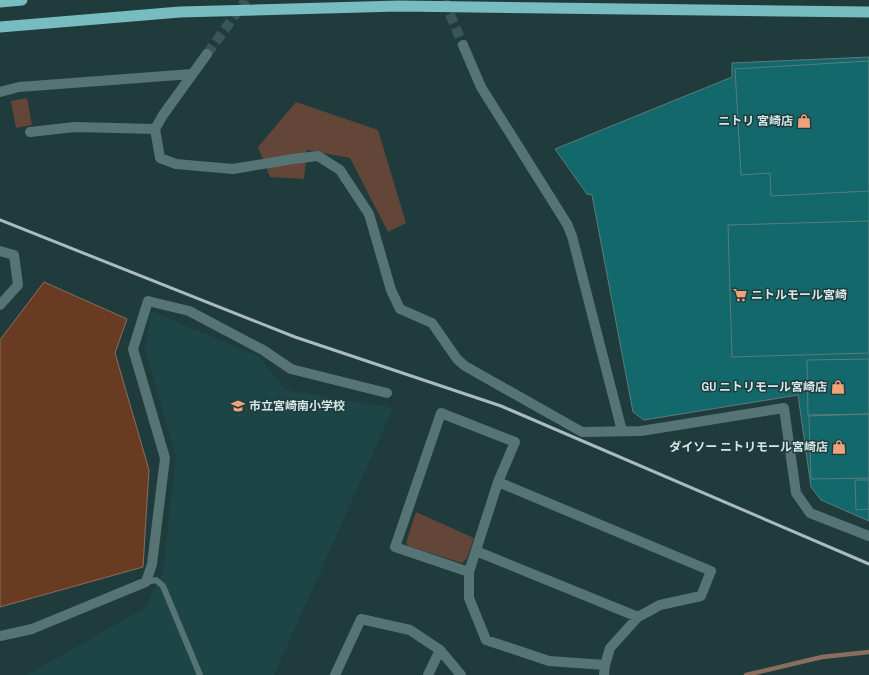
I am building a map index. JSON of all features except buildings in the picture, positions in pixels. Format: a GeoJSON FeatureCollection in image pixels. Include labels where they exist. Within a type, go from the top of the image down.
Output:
{"type":"FeatureCollection","features":[{"type":"Feature","properties":{"kind":"highway"},"geometry":{"type":"LineString","coordinates":[[0,2],[22,0]]}},
{"type":"Feature","properties":{"kind":"highway"},"geometry":{"type":"LineString","coordinates":[[0,27],[180,12],[398,6],[869,12]]}},
{"type":"Feature","properties":{"kind":"street"},"geometry":{"type":"LineString","coordinates":[[463,45],[481,87],[555,204],[567,224],[572,236],[622,431]]}},
{"type":"Feature","properties":{"kind":"street"},"geometry":{"type":"LineString","coordinates":[[207,54],[163,115],[155,129],[160,158],[176,164],[233,169],[318,156],[340,170],[369,214],[391,290],[400,309],[432,323],[457,359],[465,366],[582,432],[641,431],[784,408],[796,493],[810,512],[869,536]]}},
{"type":"Feature","properties":{"kind":"street"},"geometry":{"type":"LineString","coordinates":[[0,92],[19,87],[192,74]]}},
{"type":"Feature","properties":{"kind":"street"},"geometry":{"type":"LineString","coordinates":[[30,132],[75,127],[155,129]]}},
{"type":"Feature","properties":{"kind":"street"},"geometry":{"type":"LineString","coordinates":[[0,251],[14,255],[18,285],[0,305]]}},
{"type":"Feature","properties":{"kind":"street"},"geometry":{"type":"LineString","coordinates":[[0,636],[32,629],[146,582],[152,564],[165,458],[132,349],[148,301],[189,311],[263,350],[291,369],[387,393]]}},
{"type":"Feature","properties":{"kind":"street"},"geometry":{"type":"LineString","coordinates":[[469,572],[395,547],[441,413],[515,442],[498,482],[469,572],[469,598],[486,640],[549,661],[604,670],[610,648],[638,617],[660,605],[701,596],[711,571],[498,482]]}},
{"type":"Feature","properties":{"kind":"street"},"geometry":{"type":"LineString","coordinates":[[476,551],[638,617]]}},
{"type":"Feature","properties":{"kind":"street"},"geometry":{"type":"LineString","coordinates":[[335,675],[361,619],[410,630],[440,650],[461,675]]}},
{"type":"Feature","properties":{"kind":"street"},"geometry":{"type":"LineString","coordinates":[[428,675],[440,650]]}},
{"type":"Feature","properties":{"kind":"lane"},"geometry":{"type":"LineString","coordinates":[[146,582],[156,580],[163,586],[200,675]]}},
{"type":"Feature","properties":{"kind":"shaded area"},"geometry":{"type":"Polygon","coordinates":[[[27,98],[32,125],[16,128],[11,101],[27,98]]]}},
{"type":"Feature","properties":{"kind":"shaded area"},"geometry":{"type":"Polygon","coordinates":[[[296,102],[378,130],[406,223],[388,232],[350,158],[307,150],[304,179],[270,177],[258,147],[296,102]]]}},
{"type":"Feature","properties":{"kind":"shaded area"},"geometry":{"type":"Polygon","coordinates":[[[44,282],[127,319],[115,353],[149,470],[143,567],[0,607],[0,340],[44,282]]]}},
{"type":"Feature","properties":{"kind":"shaded area"},"geometry":{"type":"Polygon","coordinates":[[[151,311],[258,356],[286,390],[393,408],[274,675],[27,675],[146,607],[163,571],[176,458],[145,349],[151,311]]]}},
{"type":"Feature","properties":{"kind":"shaded area"},"geometry":{"type":"Polygon","coordinates":[[[416,512],[474,538],[467,558],[462,563],[408,546],[406,543],[416,512]]]}},
{"type":"Feature","properties":{"kind":"waterway"},"geometry":{"type":"LineString","coordinates":[[746,675],[822,657],[869,652]]}},
{"type":"Feature","properties":{"kind":"tunnel"},"geometry":{"type":"LineString","coordinates":[[207,54],[246,0]]}},
{"type":"Feature","properties":{"kind":"tunnel"},"geometry":{"type":"LineString","coordinates":[[444,0],[463,45]]}},
{"type":"Feature","properties":{"kind":"railway"},"geometry":{"type":"LineString","coordinates":[[0,220],[295,337],[501,406],[869,564]]}},
{"type":"Feature","properties":{"kind":"place","name":"ニトリ 宮崎店"},"geometry":{"type":"Point","coordinates":[804,121]}},
{"type":"Feature","properties":{"kind":"place","name":"ニトルモール宮崎"},"geometry":{"type":"Point","coordinates":[740,295]}},
{"type":"Feature","properties":{"kind":"place","name":"GU ニトリモール宮崎店"},"geometry":{"type":"Point","coordinates":[838,387]}},
{"type":"Feature","properties":{"kind":"place","name":"市立宮崎南小学校"},"geometry":{"type":"Point","coordinates":[238,406]}},
{"type":"Feature","properties":{"kind":"place","name":"ダイソー ニトリモール宮崎店"},"geometry":{"type":"Point","coordinates":[839,447]}}]}
